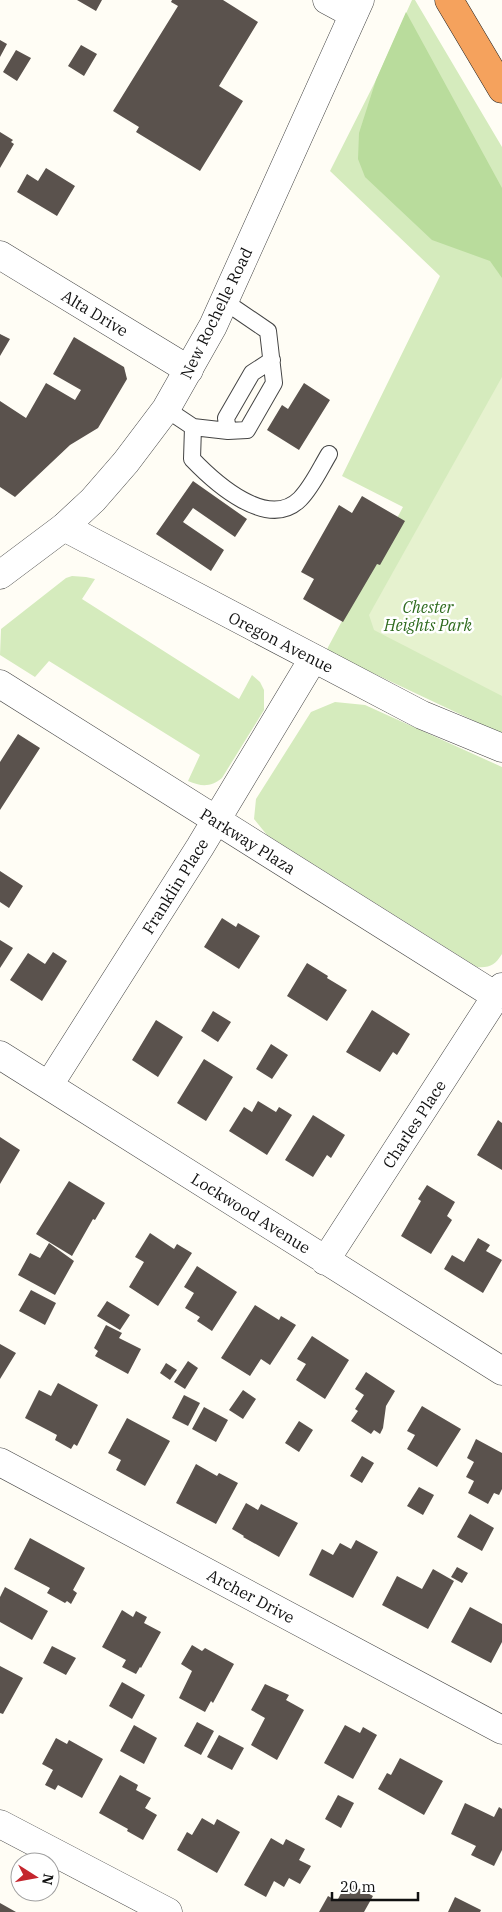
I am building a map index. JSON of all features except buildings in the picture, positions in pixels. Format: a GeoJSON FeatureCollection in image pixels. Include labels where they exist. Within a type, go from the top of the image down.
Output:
{"type":"FeatureCollection","features":[{"type":"Feature","properties":{"kind":"highway"},"geometry":{"type":"LineString","coordinates":[[450,0],[502,89]]}},
{"type":"Feature","properties":{"kind":"street"},"geometry":{"type":"LineString","coordinates":[[327,0],[357,7]]}},
{"type":"Feature","properties":{"kind":"street","name":"New Rochelle Road"},"geometry":{"type":"LineString","coordinates":[[0,575],[64,527],[93,500],[126,462],[166,409],[189,370],[224,301],[357,7]]}},
{"type":"Feature","properties":{"kind":"street","name":"Alta Drive"},"geometry":{"type":"LineString","coordinates":[[0,255],[189,370]]}},
{"type":"Feature","properties":{"kind":"street","name":"Oregon Avenue"},"geometry":{"type":"LineString","coordinates":[[64,527],[422,715],[502,748]]}},
{"type":"Feature","properties":{"kind":"street","name":"Franklin Place"},"geometry":{"type":"LineString","coordinates":[[49,1085],[216,821],[313,659]]}},
{"type":"Feature","properties":{"kind":"street","name":"Parkway Plaza"},"geometry":{"type":"LineString","coordinates":[[0,684],[216,821],[499,992]]}},
{"type":"Feature","properties":{"kind":"street","name":"Charles Place"},"geometry":{"type":"LineString","coordinates":[[325,1261],[499,992]]}},
{"type":"Feature","properties":{"kind":"street","name":"Lockwood Avenue"},"geometry":{"type":"LineString","coordinates":[[0,1055],[502,1371]]}},
{"type":"Feature","properties":{"kind":"street","name":"Archer Drive"},"geometry":{"type":"LineString","coordinates":[[0,1462],[502,1730]]}},
{"type":"Feature","properties":{"kind":"street"},"geometry":{"type":"LineString","coordinates":[[0,1824],[168,1912]]}},
{"type":"Feature","properties":{"kind":"lane"},"geometry":{"type":"LineString","coordinates":[[166,409],[193,427],[228,431],[247,430],[274,383],[268,331],[224,301]]}},
{"type":"Feature","properties":{"kind":"lane"},"geometry":{"type":"LineString","coordinates":[[228,431],[226,418],[252,373],[272,360]]}},
{"type":"Feature","properties":{"kind":"lane"},"geometry":{"type":"LineString","coordinates":[[193,427],[192,459],[212,480],[251,504],[270,511],[285,509],[300,500],[316,477],[328,454]]}},
{"type":"Feature","properties":{"kind":"green space"},"geometry":{"type":"Polygon","coordinates":[[[412,0],[415,0],[502,147],[502,734],[326,651],[403,507],[342,476],[440,276],[330,171],[376,80],[412,0]]]}},
{"type":"Feature","properties":{"kind":"green space"},"geometry":{"type":"Polygon","coordinates":[[[406,12],[502,188],[502,278],[490,261],[432,240],[365,177],[358,159],[359,133],[376,80],[406,12]]]}},
{"type":"Feature","properties":{"kind":"green space","name":"Chester Heights Park"},"geometry":{"type":"Polygon","coordinates":[[[502,377],[502,696],[374,630],[369,615],[502,377]]]}},
{"type":"Feature","properties":{"kind":"green space"},"geometry":{"type":"Polygon","coordinates":[[[72,576],[95,579],[82,599],[239,699],[252,675],[260,682],[264,690],[264,710],[222,778],[218,781],[206,785],[188,781],[200,755],[49,661],[35,677],[0,655],[1,629],[66,578],[72,576]]]}},
{"type":"Feature","properties":{"kind":"green space"},"geometry":{"type":"Polygon","coordinates":[[[335,702],[365,705],[502,767],[502,954],[492,965],[477,967],[267,835],[254,819],[256,799],[311,712],[335,702]]]}}]}
